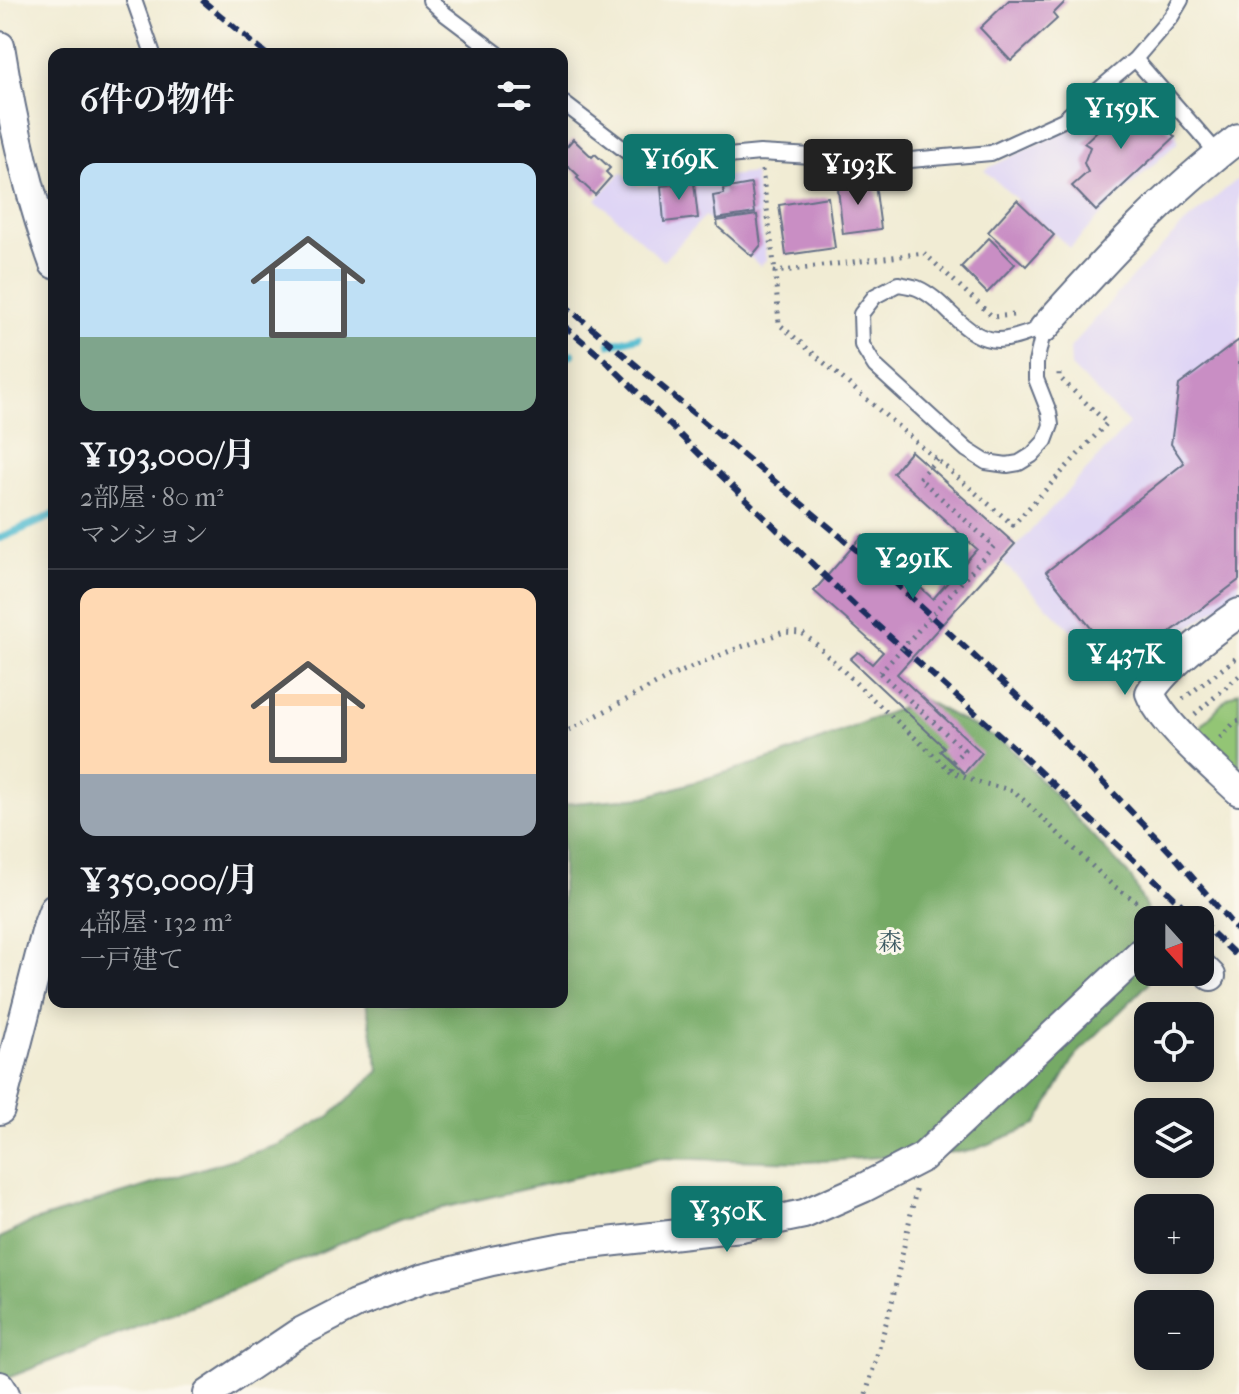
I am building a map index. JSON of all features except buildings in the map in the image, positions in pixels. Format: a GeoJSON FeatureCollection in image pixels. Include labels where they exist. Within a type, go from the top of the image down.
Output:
{"type":"FeatureCollection","features":[{"type":"Feature","properties":{"kind":"street"},"geometry":{"type":"LineString","coordinates":[[0,46],[21,158],[48,247]]}},
{"type":"Feature","properties":{"kind":"street"},"geometry":{"type":"LineString","coordinates":[[1044,328],[1137,227],[1228,146]]}},
{"type":"Feature","properties":{"kind":"street"},"geometry":{"type":"LineString","coordinates":[[1239,613],[1158,680],[1150,693],[1155,706],[1167,720],[1239,791]]}},
{"type":"Feature","properties":{"kind":"street"},"geometry":{"type":"LineString","coordinates":[[0,1110],[48,924]]}},
{"type":"Feature","properties":{"kind":"street"},"geometry":{"type":"LineString","coordinates":[[208,1394],[297,1334],[355,1304],[421,1279],[563,1247],[741,1227],[804,1214],[863,1188],[923,1157],[1134,959]]}},
{"type":"Feature","properties":{"kind":"street"},"geometry":{"type":"LineString","coordinates":[[0,1386],[5,1394]]}},
{"type":"Feature","properties":{"kind":"lane"},"geometry":{"type":"LineString","coordinates":[[134,0],[151,48]]}},
{"type":"Feature","properties":{"kind":"lane"},"geometry":{"type":"LineString","coordinates":[[430,0],[490,48]]}},
{"type":"Feature","properties":{"kind":"lane"},"geometry":{"type":"LineString","coordinates":[[568,107],[643,164],[760,153],[899,161],[991,153],[1063,120],[1135,59],[1171,17],[1181,0]]}},
{"type":"Feature","properties":{"kind":"lane"},"geometry":{"type":"LineString","coordinates":[[1135,59],[1228,146]]}},
{"type":"Feature","properties":{"kind":"lane"},"geometry":{"type":"LineString","coordinates":[[898,284],[917,288],[976,336],[989,340],[1006,340],[1044,328],[1036,363],[1036,379],[1051,425],[1045,441],[1032,455],[1019,463],[1007,465],[986,462],[967,450],[875,366],[862,345],[861,314],[875,296],[898,284]]}},
{"type":"Feature","properties":{"kind":"path"},"geometry":{"type":"LineString","coordinates":[[760,153],[775,272]]}},
{"type":"Feature","properties":{"kind":"path"},"geometry":{"type":"LineString","coordinates":[[937,459],[919,478],[994,546],[880,673],[964,750],[952,762],[951,771]]}},
{"type":"Feature","properties":{"kind":"path"},"geometry":{"type":"LineString","coordinates":[[568,731],[669,677],[765,638],[784,632],[802,633],[951,771],[974,781],[1014,791],[1111,884],[1141,906]]}},
{"type":"Feature","properties":{"kind":"path"},"geometry":{"type":"LineString","coordinates":[[1176,704],[1239,656]]}},
{"type":"Feature","properties":{"kind":"path"},"geometry":{"type":"LineString","coordinates":[[1190,718],[1239,676]]}},
{"type":"Feature","properties":{"kind":"path"},"geometry":{"type":"LineString","coordinates":[[866,1394],[892,1302],[923,1157]]}},
{"type":"Feature","properties":{"kind":"shaded area"},"geometry":{"type":"Polygon","coordinates":[[[1120,80],[1129,80],[1176,132],[1178,142],[1115,200],[1070,248],[984,170],[1066,130],[1120,80]]]}},
{"type":"Feature","properties":{"kind":"shaded area"},"geometry":{"type":"Polygon","coordinates":[[[622,172],[639,186],[754,173],[766,260],[760,266],[705,216],[663,261],[596,199],[622,172]]]}},
{"type":"Feature","properties":{"kind":"shaded area"},"geometry":{"type":"Polygon","coordinates":[[[1239,178],[1239,593],[1190,627],[1123,681],[1002,562],[1129,424],[1071,367],[1070,348],[1184,224],[1239,178]]]}},
{"type":"Feature","properties":{"kind":"green space"},"geometry":{"type":"Polygon","coordinates":[[[1239,691],[1239,780],[1193,735],[1226,699],[1239,691]]]}},
{"type":"Feature","properties":{"kind":"green space","name":"森"},"geometry":{"type":"Polygon","coordinates":[[[922,699],[1008,745],[1131,877],[1145,906],[1134,906],[1134,986],[1146,986],[1076,1055],[1036,1125],[971,1151],[807,1162],[658,1158],[400,1218],[231,1290],[0,1381],[0,1238],[31,1222],[278,1145],[330,1116],[379,1071],[367,1008],[568,1008],[568,803],[645,797],[780,756],[922,699]]]}},
{"type":"Feature","properties":{"kind":"waterway"},"geometry":{"type":"LineString","coordinates":[[611,344],[638,337]]}},
{"type":"Feature","properties":{"kind":"waterway"},"geometry":{"type":"LineString","coordinates":[[568,355],[572,354]]}},
{"type":"Feature","properties":{"kind":"waterway"},"geometry":{"type":"LineString","coordinates":[[0,538],[48,518]]}},
{"type":"Feature","properties":{"kind":"railway"},"geometry":{"type":"LineString","coordinates":[[202,0],[259,48]]}},
{"type":"Feature","properties":{"kind":"railway"},"geometry":{"type":"LineString","coordinates":[[568,308],[890,578],[1038,715],[1175,857],[1239,932]]}},
{"type":"Feature","properties":{"kind":"railway"},"geometry":{"type":"LineString","coordinates":[[568,329],[606,361],[861,611],[1010,744],[1183,906]]}},
{"type":"Feature","properties":{"kind":"railway"},"geometry":{"type":"LineString","coordinates":[[1214,934],[1239,958]]}}]}
